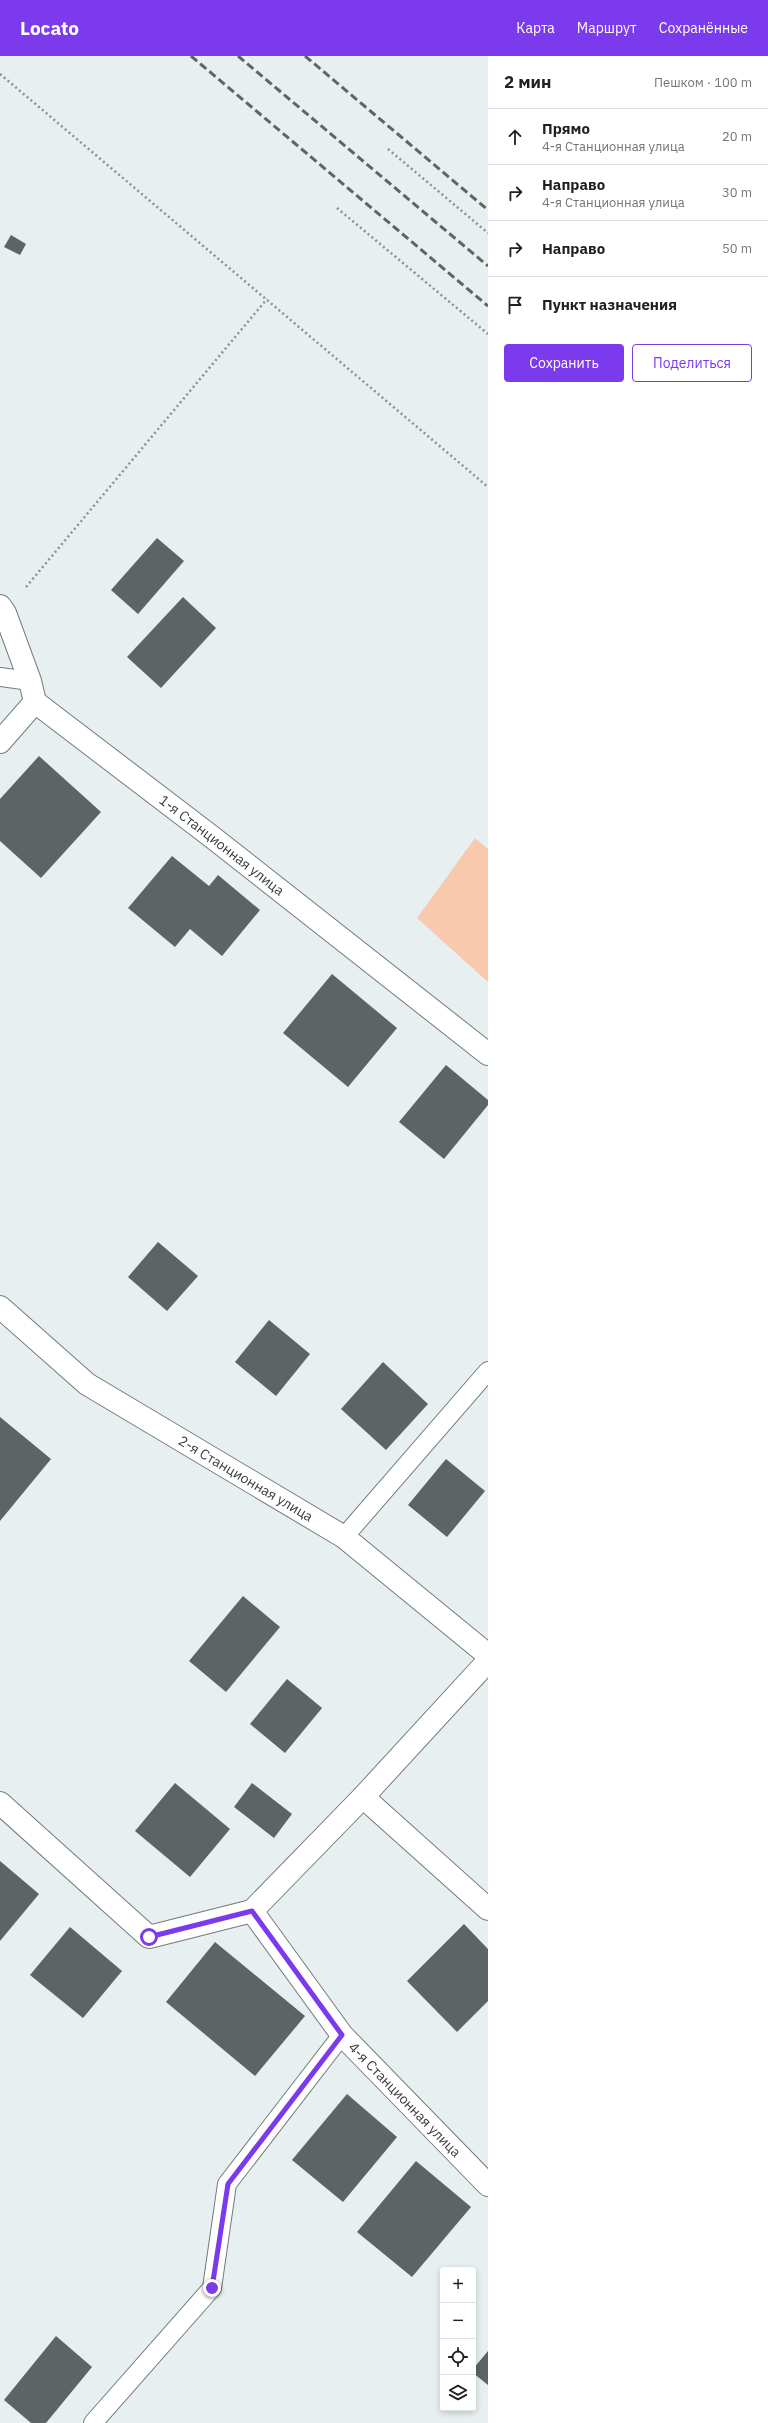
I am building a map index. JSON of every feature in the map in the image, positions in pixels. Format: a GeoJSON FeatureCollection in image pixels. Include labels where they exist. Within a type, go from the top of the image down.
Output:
{"type":"FeatureCollection","features":[{"type":"Feature","properties":{"kind":"street"},"geometry":{"type":"LineString","coordinates":[[0,742],[32,692],[2,609]]}},
{"type":"Feature","properties":{"kind":"street","name":"1-я Станционная улица"},"geometry":{"type":"LineString","coordinates":[[32,692],[212,837],[488,1054]]}},
{"type":"Feature","properties":{"kind":"street","name":"2-я Станционная улица"},"geometry":{"type":"LineString","coordinates":[[0,1307],[87,1384],[344,1537],[488,1655]]}},
{"type":"Feature","properties":{"kind":"street"},"geometry":{"type":"LineString","coordinates":[[0,1803],[149,1937],[252,1911],[363,1797],[488,1661]]}},
{"type":"Feature","properties":{"kind":"street"},"geometry":{"type":"LineString","coordinates":[[363,1797],[488,1909]]}},
{"type":"Feature","properties":{"kind":"street","name":"4-я Станционная улица"},"geometry":{"type":"LineString","coordinates":[[252,1911],[342,2035],[488,2185]]}},
{"type":"Feature","properties":{"kind":"lane"},"geometry":{"type":"LineString","coordinates":[[0,677],[32,692]]}},
{"type":"Feature","properties":{"kind":"lane"},"geometry":{"type":"LineString","coordinates":[[344,1537],[488,1371]]}},
{"type":"Feature","properties":{"kind":"lane"},"geometry":{"type":"LineString","coordinates":[[93,2423],[212,2288],[228,2184],[342,2035]]}},
{"type":"Feature","properties":{"kind":"path"},"geometry":{"type":"LineString","coordinates":[[0,74],[488,487]]}},
{"type":"Feature","properties":{"kind":"path"},"geometry":{"type":"LineString","coordinates":[[388,150],[488,233]]}},
{"type":"Feature","properties":{"kind":"path"},"geometry":{"type":"LineString","coordinates":[[337,208],[488,334]]}},
{"type":"Feature","properties":{"kind":"path"},"geometry":{"type":"LineString","coordinates":[[2,609],[267,299]]}},
{"type":"Feature","properties":{"kind":"shaded area"},"geometry":{"type":"Polygon","coordinates":[[[475,838],[488,849],[488,982],[417,918],[475,838]]]}},
{"type":"Feature","properties":{"kind":"building"},"geometry":{"type":"Polygon","coordinates":[[[11,235],[26,244],[20,255],[4,247],[11,235]]]}},
{"type":"Feature","properties":{"kind":"building"},"geometry":{"type":"Polygon","coordinates":[[[157,538],[184,561],[138,614],[111,590],[157,538]]]}},
{"type":"Feature","properties":{"kind":"building"},"geometry":{"type":"Polygon","coordinates":[[[183,597],[216,628],[161,688],[127,657],[183,597]]]}},
{"type":"Feature","properties":{"kind":"building"},"geometry":{"type":"Polygon","coordinates":[[[39,756],[101,812],[41,878],[0,841],[0,799],[39,756]]]}},
{"type":"Feature","properties":{"kind":"building"},"geometry":{"type":"Polygon","coordinates":[[[172,856],[209,886],[218,875],[260,910],[222,956],[190,929],[175,947],[128,908],[172,856]]]}},
{"type":"Feature","properties":{"kind":"building"},"geometry":{"type":"Polygon","coordinates":[[[332,974],[397,1028],[348,1087],[283,1033],[332,974]]]}},
{"type":"Feature","properties":{"kind":"building"},"geometry":{"type":"Polygon","coordinates":[[[446,1065],[488,1100],[488,1105],[444,1159],[399,1122],[446,1065]]]}},
{"type":"Feature","properties":{"kind":"building"},"geometry":{"type":"Polygon","coordinates":[[[158,1242],[198,1276],[167,1311],[128,1277],[158,1242]]]}},
{"type":"Feature","properties":{"kind":"building"},"geometry":{"type":"Polygon","coordinates":[[[269,1320],[310,1354],[276,1396],[235,1362],[269,1320]]]}},
{"type":"Feature","properties":{"kind":"building"},"geometry":{"type":"Polygon","coordinates":[[[383,1362],[428,1404],[386,1450],[341,1409],[383,1362]]]}},
{"type":"Feature","properties":{"kind":"building"},"geometry":{"type":"Polygon","coordinates":[[[0,1417],[51,1459],[0,1521],[0,1417]]]}},
{"type":"Feature","properties":{"kind":"building"},"geometry":{"type":"Polygon","coordinates":[[[446,1459],[485,1491],[447,1537],[408,1505],[446,1459]]]}},
{"type":"Feature","properties":{"kind":"building"},"geometry":{"type":"Polygon","coordinates":[[[243,1596],[280,1627],[226,1692],[189,1661],[243,1596]]]}},
{"type":"Feature","properties":{"kind":"building"},"geometry":{"type":"Polygon","coordinates":[[[287,1679],[322,1708],[285,1753],[250,1724],[287,1679]]]}},
{"type":"Feature","properties":{"kind":"building"},"geometry":{"type":"Polygon","coordinates":[[[175,1783],[230,1829],[190,1877],[135,1831],[175,1783]]]}},
{"type":"Feature","properties":{"kind":"building"},"geometry":{"type":"Polygon","coordinates":[[[252,1783],[292,1814],[274,1838],[234,1807],[252,1783]]]}},
{"type":"Feature","properties":{"kind":"building"},"geometry":{"type":"Polygon","coordinates":[[[0,1861],[39,1894],[0,1941],[0,1861]]]}},
{"type":"Feature","properties":{"kind":"building"},"geometry":{"type":"Polygon","coordinates":[[[464,1924],[488,1949],[488,2001],[457,2032],[407,1981],[464,1924]]]}},
{"type":"Feature","properties":{"kind":"building"},"geometry":{"type":"Polygon","coordinates":[[[70,1927],[122,1971],[83,2018],[30,1975],[70,1927]]]}},
{"type":"Feature","properties":{"kind":"building"},"geometry":{"type":"Polygon","coordinates":[[[215,1942],[305,2016],[255,2076],[166,2002],[215,1942]]]}},
{"type":"Feature","properties":{"kind":"building"},"geometry":{"type":"Polygon","coordinates":[[[347,2094],[397,2137],[343,2202],[292,2160],[347,2094]]]}},
{"type":"Feature","properties":{"kind":"building"},"geometry":{"type":"Polygon","coordinates":[[[416,2161],[471,2207],[412,2277],[357,2232],[416,2161]]]}},
{"type":"Feature","properties":{"kind":"building"},"geometry":{"type":"Polygon","coordinates":[[[56,2336],[92,2367],[46,2423],[31,2423],[4,2400],[56,2336]]]}},
{"type":"Feature","properties":{"kind":"building"},"geometry":{"type":"Polygon","coordinates":[[[488,2351],[488,2385],[476,2375],[476,2365],[488,2351]]]}},
{"type":"Feature","properties":{"kind":"railway"},"geometry":{"type":"LineString","coordinates":[[191,56],[488,306]]}},
{"type":"Feature","properties":{"kind":"railway"},"geometry":{"type":"LineString","coordinates":[[238,56],[488,266]]}},
{"type":"Feature","properties":{"kind":"railway"},"geometry":{"type":"LineString","coordinates":[[305,56],[488,210]]}},
{"type":"Feature","properties":{"kind":"route"},"geometry":{"type":"LineString","coordinates":[[149,1937],[252,1911],[342,2035],[228,2184],[212,2288]]}}]}
